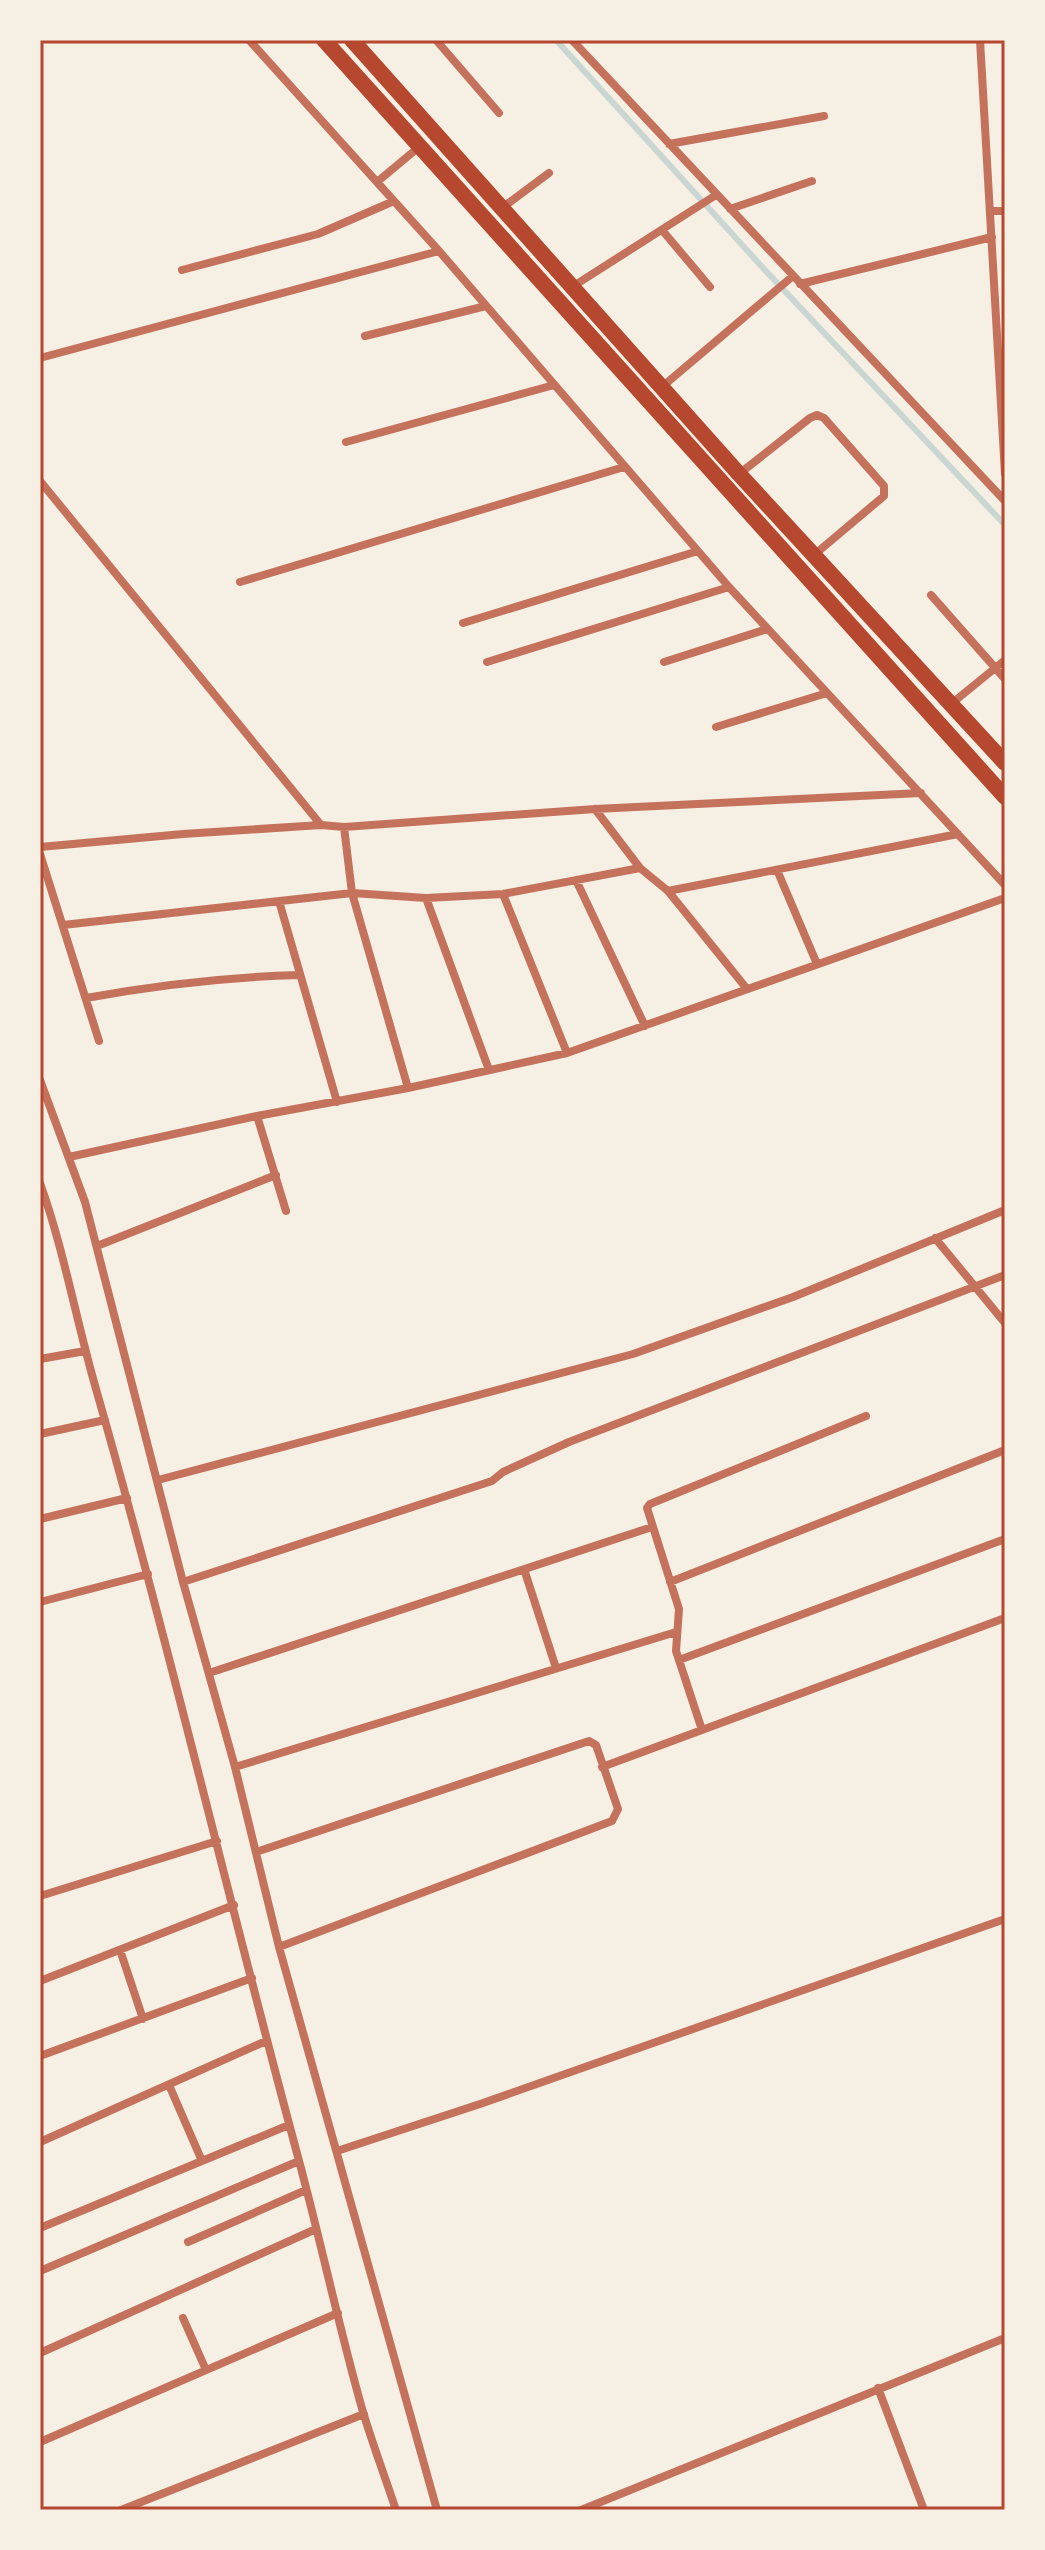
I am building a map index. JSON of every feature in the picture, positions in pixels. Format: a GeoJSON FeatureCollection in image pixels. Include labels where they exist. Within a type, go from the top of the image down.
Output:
{"type":"FeatureCollection","features":[{"type":"Feature","properties":{"kind":"main road"},"geometry":{"type":"LineString","coordinates":[[324,40],[1005,797]]}},
{"type":"Feature","properties":{"kind":"main road"},"geometry":{"type":"LineString","coordinates":[[352,40],[739,474],[1005,763]]}},
{"type":"Feature","properties":{"kind":"street"},"geometry":{"type":"LineString","coordinates":[[249,40],[439,251],[729,587],[1005,885]]}},
{"type":"Feature","properties":{"kind":"street"},"geometry":{"type":"LineString","coordinates":[[436,40],[499,113]]}},
{"type":"Feature","properties":{"kind":"street"},"geometry":{"type":"LineString","coordinates":[[572,40],[1005,501]]}},
{"type":"Feature","properties":{"kind":"street"},"geometry":{"type":"LineString","coordinates":[[980,40],[1002,370],[1005,474]]}},
{"type":"Feature","properties":{"kind":"street"},"geometry":{"type":"LineString","coordinates":[[669,144],[824,116]]}},
{"type":"Feature","properties":{"kind":"street"},"geometry":{"type":"LineString","coordinates":[[377,182],[419,147]]}},
{"type":"Feature","properties":{"kind":"street"},"geometry":{"type":"LineString","coordinates":[[502,208],[549,173]]}},
{"type":"Feature","properties":{"kind":"street"},"geometry":{"type":"LineString","coordinates":[[730,209],[812,181]]}},
{"type":"Feature","properties":{"kind":"street"},"geometry":{"type":"LineString","coordinates":[[572,287],[716,195]]}},
{"type":"Feature","properties":{"kind":"street"},"geometry":{"type":"LineString","coordinates":[[182,270],[318,234],[394,201]]}},
{"type":"Feature","properties":{"kind":"street"},"geometry":{"type":"LineString","coordinates":[[991,211],[1005,211]]}},
{"type":"Feature","properties":{"kind":"street"},"geometry":{"type":"LineString","coordinates":[[662,230],[710,287]]}},
{"type":"Feature","properties":{"kind":"street"},"geometry":{"type":"LineString","coordinates":[[800,284],[992,237]]}},
{"type":"Feature","properties":{"kind":"street"},"geometry":{"type":"LineString","coordinates":[[40,358],[439,251]]}},
{"type":"Feature","properties":{"kind":"street"},"geometry":{"type":"LineString","coordinates":[[663,386],[793,276]]}},
{"type":"Feature","properties":{"kind":"street"},"geometry":{"type":"LineString","coordinates":[[365,336],[486,306]]}},
{"type":"Feature","properties":{"kind":"street"},"geometry":{"type":"LineString","coordinates":[[346,442],[554,385]]}},
{"type":"Feature","properties":{"kind":"street"},"geometry":{"type":"LineString","coordinates":[[739,474],[810,418],[817,415],[824,418],[886,492],[814,555]]}},
{"type":"Feature","properties":{"kind":"street"},"geometry":{"type":"LineString","coordinates":[[240,582],[624,467]]}},
{"type":"Feature","properties":{"kind":"street"},"geometry":{"type":"LineString","coordinates":[[40,481],[321,825]]}},
{"type":"Feature","properties":{"kind":"street"},"geometry":{"type":"LineString","coordinates":[[463,623],[698,551]]}},
{"type":"Feature","properties":{"kind":"street"},"geometry":{"type":"LineString","coordinates":[[487,662],[729,587]]}},
{"type":"Feature","properties":{"kind":"street"},"geometry":{"type":"LineString","coordinates":[[931,595],[1005,679]]}},
{"type":"Feature","properties":{"kind":"street"},"geometry":{"type":"LineString","coordinates":[[664,662],[767,629]]}},
{"type":"Feature","properties":{"kind":"street"},"geometry":{"type":"LineString","coordinates":[[951,704],[1005,660]]}},
{"type":"Feature","properties":{"kind":"street"},"geometry":{"type":"LineString","coordinates":[[716,727],[827,693]]}},
{"type":"Feature","properties":{"kind":"street"},"geometry":{"type":"LineString","coordinates":[[40,847],[321,825],[344,827],[595,809],[921,793]]}},
{"type":"Feature","properties":{"kind":"street"},"geometry":{"type":"LineString","coordinates":[[595,809],[640,868],[668,891],[747,989]]}},
{"type":"Feature","properties":{"kind":"street"},"geometry":{"type":"LineString","coordinates":[[344,827],[352,893],[408,1088]]}},
{"type":"Feature","properties":{"kind":"street"},"geometry":{"type":"LineString","coordinates":[[668,891],[958,834]]}},
{"type":"Feature","properties":{"kind":"street"},"geometry":{"type":"LineString","coordinates":[[40,854],[99,1041]]}},
{"type":"Feature","properties":{"kind":"street"},"geometry":{"type":"LineString","coordinates":[[63,925],[352,893],[426,898],[503,894],[640,868]]}},
{"type":"Feature","properties":{"kind":"street"},"geometry":{"type":"LineString","coordinates":[[777,870],[817,964]]}},
{"type":"Feature","properties":{"kind":"street"},"geometry":{"type":"LineString","coordinates":[[576,880],[645,1026]]}},
{"type":"Feature","properties":{"kind":"street"},"geometry":{"type":"LineString","coordinates":[[503,894],[567,1053]]}},
{"type":"Feature","properties":{"kind":"street"},"geometry":{"type":"LineString","coordinates":[[426,898],[489,1070]]}},
{"type":"Feature","properties":{"kind":"street"},"geometry":{"type":"LineString","coordinates":[[69,1157],[567,1053],[1005,898]]}},
{"type":"Feature","properties":{"kind":"street"},"geometry":{"type":"LineString","coordinates":[[279,901],[337,1102]]}},
{"type":"Feature","properties":{"kind":"street"},"geometry":{"type":"LineString","coordinates":[[86,998],[154,985],[225,977],[299,975]]}},
{"type":"Feature","properties":{"kind":"street"},"geometry":{"type":"LineString","coordinates":[[40,1080],[85,1202],[183,1582],[235,1767],[279,1947],[437,2510]]}},
{"type":"Feature","properties":{"kind":"street"},"geometry":{"type":"LineString","coordinates":[[257,1116],[286,1211]]}},
{"type":"Feature","properties":{"kind":"street"},"geometry":{"type":"LineString","coordinates":[[97,1246],[276,1175]]}},
{"type":"Feature","properties":{"kind":"street"},"geometry":{"type":"LineString","coordinates":[[40,1183],[70,1282],[85,1351],[148,1574],[364,2414],[396,2510]]}},
{"type":"Feature","properties":{"kind":"street"},"geometry":{"type":"LineString","coordinates":[[158,1480],[633,1354],[793,1297],[1005,1210]]}},
{"type":"Feature","properties":{"kind":"street"},"geometry":{"type":"LineString","coordinates":[[935,1238],[1005,1323]]}},
{"type":"Feature","properties":{"kind":"street"},"geometry":{"type":"LineString","coordinates":[[183,1582],[492,1481],[503,1472],[569,1442],[1005,1275]]}},
{"type":"Feature","properties":{"kind":"street"},"geometry":{"type":"LineString","coordinates":[[40,1359],[85,1351]]}},
{"type":"Feature","properties":{"kind":"street"},"geometry":{"type":"LineString","coordinates":[[702,1730],[679,1660],[676,1632],[680,1617],[647,1513],[650,1504],[866,1416]]}},
{"type":"Feature","properties":{"kind":"street"},"geometry":{"type":"LineString","coordinates":[[40,1434],[105,1420]]}},
{"type":"Feature","properties":{"kind":"street"},"geometry":{"type":"LineString","coordinates":[[670,1582],[1005,1450]]}},
{"type":"Feature","properties":{"kind":"street"},"geometry":{"type":"LineString","coordinates":[[40,1519],[127,1498]]}},
{"type":"Feature","properties":{"kind":"street"},"geometry":{"type":"LineString","coordinates":[[209,1673],[652,1527]]}},
{"type":"Feature","properties":{"kind":"street"},"geometry":{"type":"LineString","coordinates":[[679,1660],[1005,1539]]}},
{"type":"Feature","properties":{"kind":"street"},"geometry":{"type":"LineString","coordinates":[[524,1569],[556,1668]]}},
{"type":"Feature","properties":{"kind":"street"},"geometry":{"type":"LineString","coordinates":[[40,1602],[148,1574]]}},
{"type":"Feature","properties":{"kind":"street"},"geometry":{"type":"LineString","coordinates":[[602,1767],[1005,1618]]}},
{"type":"Feature","properties":{"kind":"street"},"geometry":{"type":"LineString","coordinates":[[235,1767],[676,1632]]}},
{"type":"Feature","properties":{"kind":"street"},"geometry":{"type":"LineString","coordinates":[[256,1852],[589,1741],[596,1745],[618,1809],[612,1821],[279,1947]]}},
{"type":"Feature","properties":{"kind":"street"},"geometry":{"type":"LineString","coordinates":[[40,1896],[217,1841]]}},
{"type":"Feature","properties":{"kind":"street"},"geometry":{"type":"LineString","coordinates":[[40,1981],[234,1905]]}},
{"type":"Feature","properties":{"kind":"street"},"geometry":{"type":"LineString","coordinates":[[337,2151],[480,2104],[1005,1919]]}},
{"type":"Feature","properties":{"kind":"street"},"geometry":{"type":"LineString","coordinates":[[120,1950],[143,2019]]}},
{"type":"Feature","properties":{"kind":"street"},"geometry":{"type":"LineString","coordinates":[[40,2056],[252,1978]]}},
{"type":"Feature","properties":{"kind":"street"},"geometry":{"type":"LineString","coordinates":[[40,2142],[266,2041]]}},
{"type":"Feature","properties":{"kind":"street"},"geometry":{"type":"LineString","coordinates":[[169,2085],[202,2161]]}},
{"type":"Feature","properties":{"kind":"street"},"geometry":{"type":"LineString","coordinates":[[40,2228],[289,2125]]}},
{"type":"Feature","properties":{"kind":"street"},"geometry":{"type":"LineString","coordinates":[[40,2271],[299,2161]]}},
{"type":"Feature","properties":{"kind":"street"},"geometry":{"type":"LineString","coordinates":[[188,2242],[306,2190]]}},
{"type":"Feature","properties":{"kind":"street"},"geometry":{"type":"LineString","coordinates":[[40,2353],[316,2229]]}},
{"type":"Feature","properties":{"kind":"street"},"geometry":{"type":"LineString","coordinates":[[40,2442],[338,2313]]}},
{"type":"Feature","properties":{"kind":"street"},"geometry":{"type":"LineString","coordinates":[[183,2318],[206,2370]]}},
{"type":"Feature","properties":{"kind":"street"},"geometry":{"type":"LineString","coordinates":[[581,2510],[1005,2338]]}},
{"type":"Feature","properties":{"kind":"street"},"geometry":{"type":"LineString","coordinates":[[878,2388],[924,2510]]}},
{"type":"Feature","properties":{"kind":"street"},"geometry":{"type":"LineString","coordinates":[[121,2510],[364,2414]]}},
{"type":"Feature","properties":{"kind":"waterway"},"geometry":{"type":"LineString","coordinates":[[556,40],[764,269],[1005,525]]}}]}
